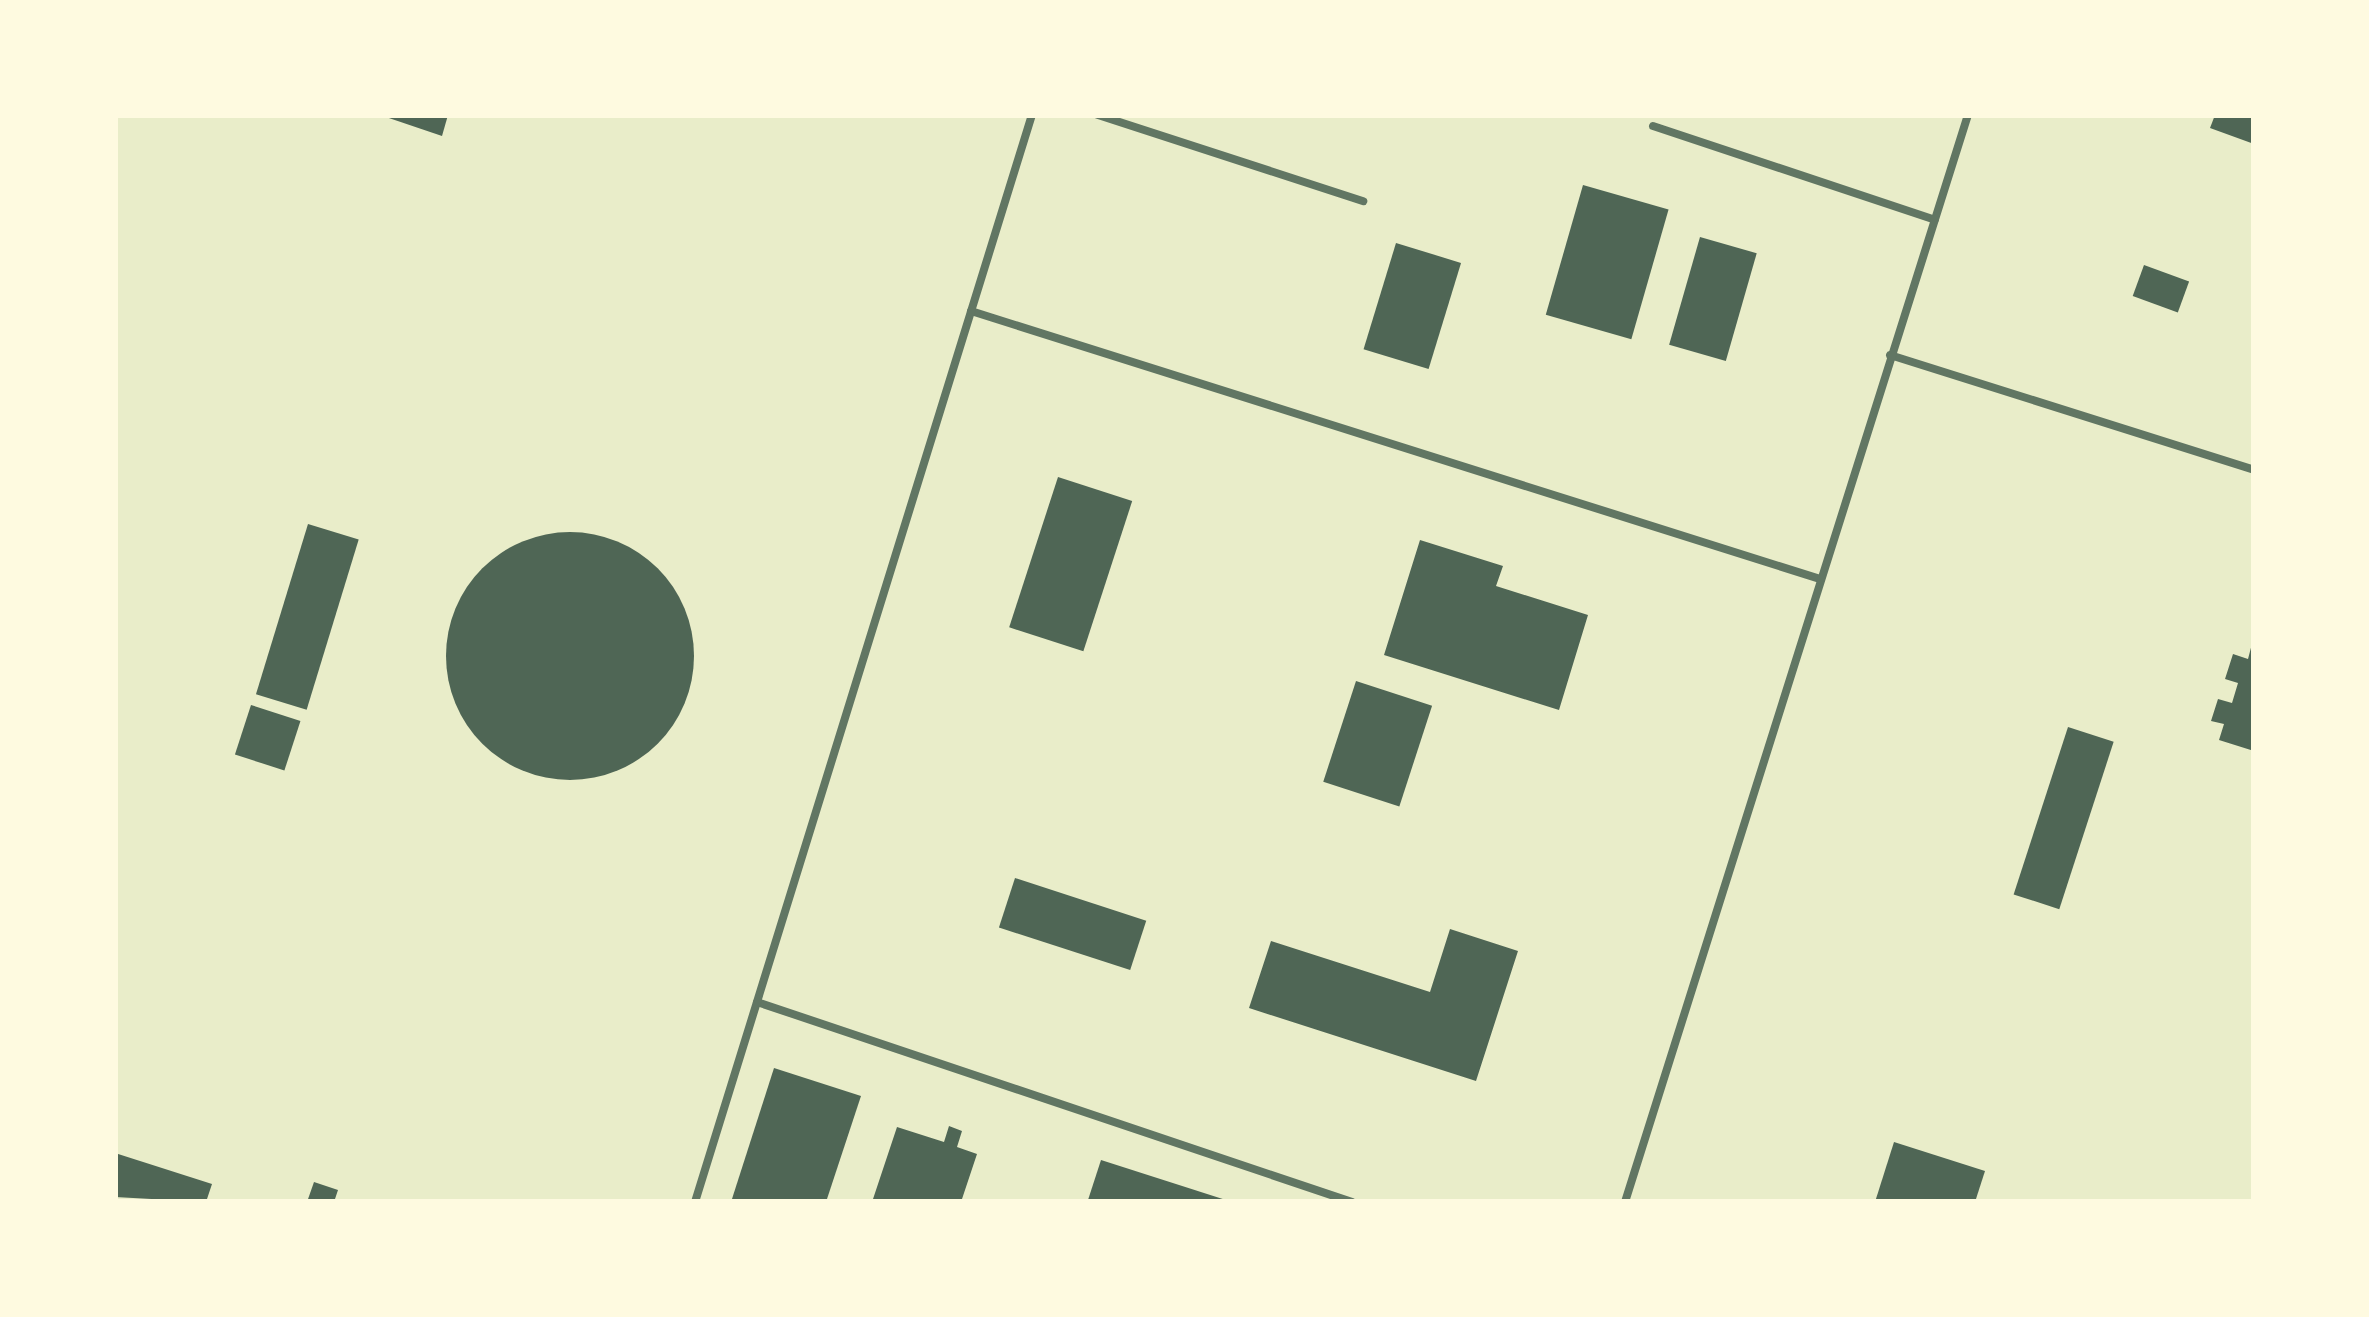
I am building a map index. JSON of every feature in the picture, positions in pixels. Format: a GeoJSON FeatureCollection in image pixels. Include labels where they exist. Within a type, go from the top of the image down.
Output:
{"type":"FeatureCollection","features":[{"type":"Feature","properties":{"kind":"lane"},"geometry":{"type":"LineString","coordinates":[[695,1202],[1032,115]]}},
{"type":"Feature","properties":{"kind":"lane"},"geometry":{"type":"LineString","coordinates":[[1098,115],[1364,201]]}},
{"type":"Feature","properties":{"kind":"lane"},"geometry":{"type":"LineString","coordinates":[[1625,1202],[1968,115]]}},
{"type":"Feature","properties":{"kind":"lane"},"geometry":{"type":"LineString","coordinates":[[1653,126],[1935,220]]}},
{"type":"Feature","properties":{"kind":"lane"},"geometry":{"type":"LineString","coordinates":[[971,311],[1820,579]]}},
{"type":"Feature","properties":{"kind":"lane"},"geometry":{"type":"LineString","coordinates":[[1890,355],[2254,470]]}},
{"type":"Feature","properties":{"kind":"lane"},"geometry":{"type":"LineString","coordinates":[[757,1002],[1352,1202]]}},
{"type":"Feature","properties":{"kind":"building"},"geometry":{"type":"Polygon","coordinates":[[[380,115],[448,115],[442,136],[380,115]]]}},
{"type":"Feature","properties":{"kind":"building"},"geometry":{"type":"Polygon","coordinates":[[[2215,115],[2254,115],[2254,144],[2210,128],[2215,115]]]}},
{"type":"Feature","properties":{"kind":"building"},"geometry":{"type":"Polygon","coordinates":[[[1583,185],[1669,210],[1631,339],[1546,315],[1583,185]]]}},
{"type":"Feature","properties":{"kind":"building"},"geometry":{"type":"Polygon","coordinates":[[[1700,237],[1757,253],[1726,361],[1669,345],[1700,237]]]}},
{"type":"Feature","properties":{"kind":"building"},"geometry":{"type":"Polygon","coordinates":[[[1396,243],[1461,263],[1429,369],[1364,349],[1396,243]]]}},
{"type":"Feature","properties":{"kind":"building"},"geometry":{"type":"Polygon","coordinates":[[[2144,265],[2189,281],[2178,312],[2133,296],[2144,265]]]}},
{"type":"Feature","properties":{"kind":"building"},"geometry":{"type":"Polygon","coordinates":[[[1058,477],[1132,501],[1083,651],[1009,627],[1058,477]]]}},
{"type":"Feature","properties":{"kind":"building"},"geometry":{"type":"Polygon","coordinates":[[[308,524],[359,539],[307,710],[256,694],[308,524]]]}},
{"type":"Feature","properties":{"kind":"building"},"geometry":{"type":"Polygon","coordinates":[[[570,532],[594,534],[617,542],[658,568],[684,609],[692,632],[692,680],[684,703],[658,744],[617,770],[594,778],[570,780],[546,778],[523,770],[482,744],[456,703],[448,680],[446,656],[448,632],[456,609],[482,568],[523,542],[546,534],[570,532]]]}},
{"type":"Feature","properties":{"kind":"building"},"geometry":{"type":"Polygon","coordinates":[[[1420,540],[1503,566],[1496,586],[1588,615],[1559,710],[1384,655],[1420,540]]]}},
{"type":"Feature","properties":{"kind":"building"},"geometry":{"type":"Polygon","coordinates":[[[2253,640],[2254,751],[2219,740],[2224,724],[2211,721],[2218,699],[2232,703],[2238,683],[2225,679],[2233,654],[2248,659],[2253,640]]]}},
{"type":"Feature","properties":{"kind":"building"},"geometry":{"type":"Polygon","coordinates":[[[1356,681],[1432,706],[1399,807],[1323,782],[1356,681]]]}},
{"type":"Feature","properties":{"kind":"building"},"geometry":{"type":"Polygon","coordinates":[[[251,705],[300,721],[284,771],[235,754],[251,705]]]}},
{"type":"Feature","properties":{"kind":"building"},"geometry":{"type":"Polygon","coordinates":[[[2068,727],[2114,742],[2059,909],[2014,894],[2068,727]]]}},
{"type":"Feature","properties":{"kind":"building"},"geometry":{"type":"Polygon","coordinates":[[[1015,878],[1146,921],[1130,970],[999,927],[1015,878]]]}},
{"type":"Feature","properties":{"kind":"building"},"geometry":{"type":"Polygon","coordinates":[[[1450,929],[1518,951],[1476,1081],[1249,1008],[1271,941],[1430,992],[1450,929]]]}},
{"type":"Feature","properties":{"kind":"building"},"geometry":{"type":"Polygon","coordinates":[[[774,1068],[861,1096],[826,1202],[731,1202],[774,1068]]]}},
{"type":"Feature","properties":{"kind":"building"},"geometry":{"type":"Polygon","coordinates":[[[949,1126],[962,1131],[957,1147],[977,1154],[961,1202],[872,1202],[897,1127],[944,1142],[949,1126]]]}},
{"type":"Feature","properties":{"kind":"building"},"geometry":{"type":"Polygon","coordinates":[[[1894,1142],[1985,1171],[1975,1202],[1875,1202],[1894,1142]]]}},
{"type":"Feature","properties":{"kind":"building"},"geometry":{"type":"Polygon","coordinates":[[[115,1153],[212,1184],[206,1202],[115,1197],[115,1153]]]}},
{"type":"Feature","properties":{"kind":"building"},"geometry":{"type":"Polygon","coordinates":[[[1101,1160],[1229,1201],[1229,1202],[1088,1200],[1101,1160]]]}},
{"type":"Feature","properties":{"kind":"building"},"geometry":{"type":"Polygon","coordinates":[[[314,1182],[338,1190],[334,1202],[307,1202],[314,1182]]]}}]}
